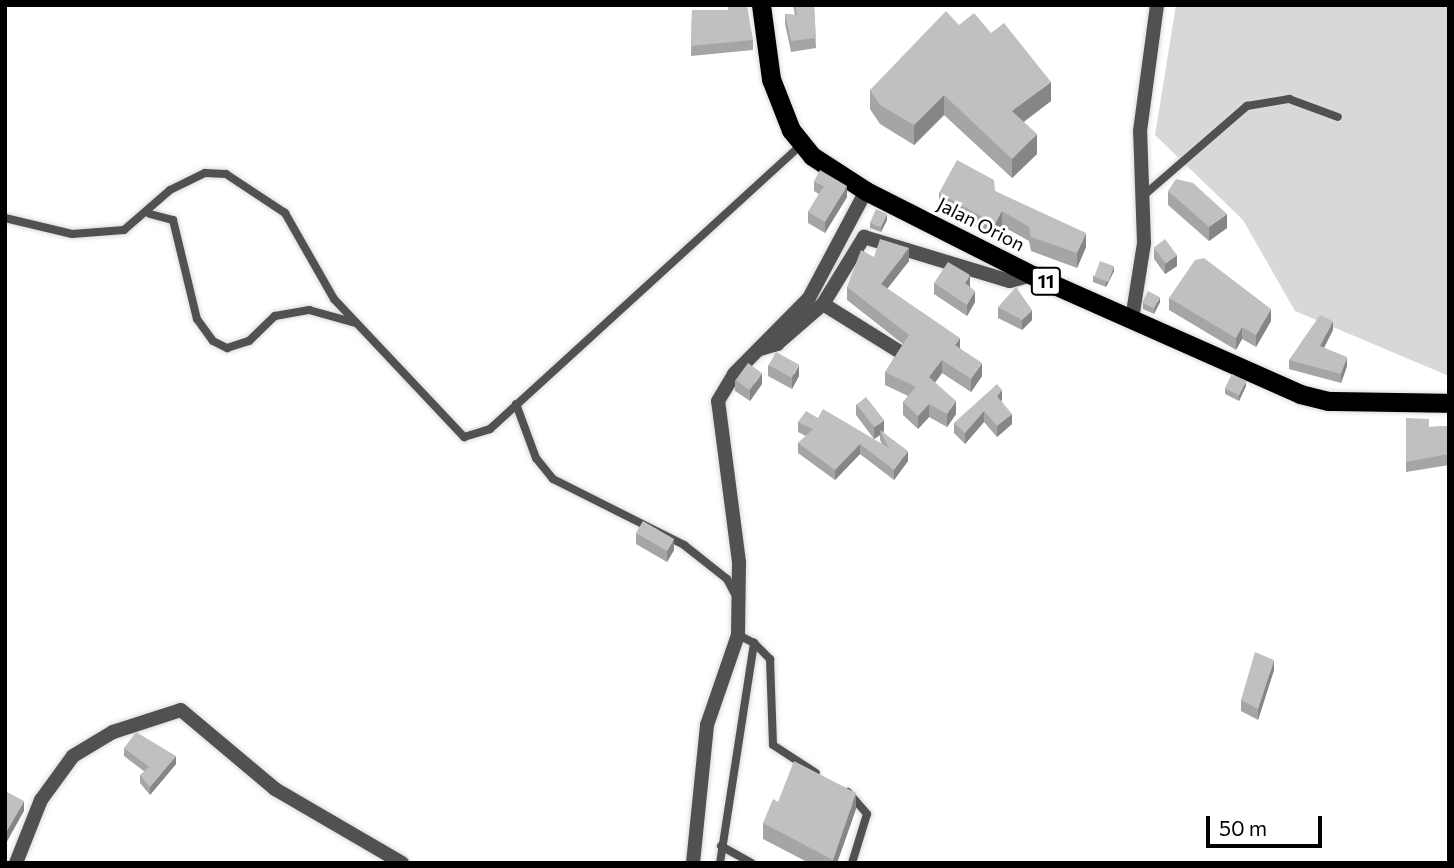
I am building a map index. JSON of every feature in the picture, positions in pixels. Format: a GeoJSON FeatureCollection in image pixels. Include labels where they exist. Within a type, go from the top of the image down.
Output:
{"type":"FeatureCollection","features":[{"type":"Feature","properties":{"kind":"highway"},"geometry":{"type":"LineString","coordinates":[[761,5],[771,79],[801,145]]}},
{"type":"Feature","properties":{"kind":"highway","name":"Jalan Orion"},"geometry":{"type":"LineString","coordinates":[[801,145],[866,191],[1032,275],[1300,394],[1328,401],[1449,403]]}},
{"type":"Feature","properties":{"kind":"street"},"geometry":{"type":"LineString","coordinates":[[1132,319],[1141,282],[1140,131],[1157,5]]}},
{"type":"Feature","properties":{"kind":"street"},"geometry":{"type":"LineString","coordinates":[[693,863],[707,725],[738,635],[739,601],[718,408],[723,389],[756,350],[809,298],[866,191]]}},
{"type":"Feature","properties":{"kind":"street"},"geometry":{"type":"LineString","coordinates":[[756,350],[777,344],[823,304],[855,244],[873,236],[1010,281],[1032,275]]}},
{"type":"Feature","properties":{"kind":"street"},"geometry":{"type":"LineString","coordinates":[[823,304],[900,352]]}},
{"type":"Feature","properties":{"kind":"street"},"geometry":{"type":"LineString","coordinates":[[16,863],[41,800],[73,756],[113,732],[181,710],[275,789],[402,863]]}},
{"type":"Feature","properties":{"kind":"lane"},"geometry":{"type":"LineString","coordinates":[[1141,198],[1247,106],[1289,99],[1338,117]]}},
{"type":"Feature","properties":{"kind":"lane"},"geometry":{"type":"LineString","coordinates":[[5,218],[45,230],[102,233],[124,230],[150,214],[170,190],[205,173],[226,174],[285,213],[334,299],[362,326],[452,431],[480,434],[801,145]]}},
{"type":"Feature","properties":{"kind":"lane"},"geometry":{"type":"LineString","coordinates":[[150,214],[173,220],[197,319],[213,341],[227,348],[249,341],[275,316],[309,310],[362,326]]}},
{"type":"Feature","properties":{"kind":"lane"},"geometry":{"type":"LineString","coordinates":[[516,404],[536,458],[553,479],[684,545],[727,579],[739,601]]}},
{"type":"Feature","properties":{"kind":"lane"},"geometry":{"type":"LineString","coordinates":[[738,635],[754,643],[770,659],[773,745],[827,780]]}},
{"type":"Feature","properties":{"kind":"lane"},"geometry":{"type":"LineString","coordinates":[[720,863],[754,643]]}},
{"type":"Feature","properties":{"kind":"lane"},"geometry":{"type":"LineString","coordinates":[[837,785],[857,797],[867,814],[852,863]]}},
{"type":"Feature","properties":{"kind":"lane"},"geometry":{"type":"LineString","coordinates":[[721,846],[752,863]]}},
{"type":"Feature","properties":{"kind":"shaded area"},"geometry":{"type":"Polygon","coordinates":[[[1176,5],[1449,5],[1449,376],[1295,311],[1243,220],[1155,135],[1176,5]]]}},
{"type":"Feature","properties":{"kind":"building"},"geometry":{"type":"Polygon","coordinates":[[[728,5],[747,5],[753,40],[691,46],[692,10],[728,10],[728,5]]]}},
{"type":"Feature","properties":{"kind":"building"},"geometry":{"type":"Polygon","coordinates":[[[795,5],[814,5],[816,38],[791,41],[785,14],[797,15],[795,5]]]}},
{"type":"Feature","properties":{"kind":"building"},"geometry":{"type":"Polygon","coordinates":[[[946,11],[959,25],[974,13],[991,33],[1004,23],[1051,82],[1012,111],[1037,134],[1012,159],[944,95],[914,125],[880,105],[870,90],[946,11]]]}},
{"type":"Feature","properties":{"kind":"building"},"geometry":{"type":"Polygon","coordinates":[[[957,160],[994,180],[995,191],[1086,233],[1077,253],[1031,237],[1029,227],[1002,211],[995,224],[939,193],[957,160]]]}},
{"type":"Feature","properties":{"kind":"building"},"geometry":{"type":"Polygon","coordinates":[[[820,170],[847,186],[825,222],[808,212],[824,186],[814,181],[820,170]]]}},
{"type":"Feature","properties":{"kind":"building"},"geometry":{"type":"Polygon","coordinates":[[[1176,179],[1193,183],[1227,214],[1209,227],[1168,191],[1176,179]]]}},
{"type":"Feature","properties":{"kind":"building"},"geometry":{"type":"Polygon","coordinates":[[[876,209],[887,214],[881,228],[870,223],[876,209]]]}},
{"type":"Feature","properties":{"kind":"building"},"geometry":{"type":"Polygon","coordinates":[[[880,239],[909,248],[881,284],[960,338],[955,345],[982,363],[971,379],[942,360],[929,377],[956,401],[947,414],[929,404],[918,416],[903,402],[916,387],[885,372],[909,335],[847,287],[861,250],[874,257],[880,239]]]}},
{"type":"Feature","properties":{"kind":"building"},"geometry":{"type":"Polygon","coordinates":[[[1165,239],[1177,255],[1166,263],[1154,247],[1165,239]]]}},
{"type":"Feature","properties":{"kind":"building"},"geometry":{"type":"Polygon","coordinates":[[[1204,258],[1271,309],[1256,335],[1242,327],[1236,338],[1169,298],[1195,260],[1204,258]]]}},
{"type":"Feature","properties":{"kind":"building"},"geometry":{"type":"Polygon","coordinates":[[[1100,261],[1114,266],[1108,282],[1094,277],[1100,261]]]}},
{"type":"Feature","properties":{"kind":"building"},"geometry":{"type":"Polygon","coordinates":[[[948,262],[970,275],[965,283],[975,291],[967,305],[934,283],[948,262]]]}},
{"type":"Feature","properties":{"kind":"building"},"geometry":{"type":"Polygon","coordinates":[[[1016,287],[1032,310],[1022,320],[998,307],[1016,287]]]}},
{"type":"Feature","properties":{"kind":"building"},"geometry":{"type":"Polygon","coordinates":[[[1148,291],[1160,297],[1154,308],[1142,303],[1148,291]]]}},
{"type":"Feature","properties":{"kind":"building"},"geometry":{"type":"Polygon","coordinates":[[[1320,315],[1333,321],[1320,346],[1347,357],[1341,374],[1289,360],[1320,315]]]}},
{"type":"Feature","properties":{"kind":"building"},"geometry":{"type":"Polygon","coordinates":[[[776,352],[799,365],[791,378],[769,365],[776,352]]]}},
{"type":"Feature","properties":{"kind":"building"},"geometry":{"type":"Polygon","coordinates":[[[748,363],[762,373],[749,390],[736,380],[748,363]]]}},
{"type":"Feature","properties":{"kind":"building"},"geometry":{"type":"Polygon","coordinates":[[[1232,374],[1246,381],[1239,396],[1225,388],[1232,374]]]}},
{"type":"Feature","properties":{"kind":"building"},"geometry":{"type":"Polygon","coordinates":[[[997,384],[1002,390],[997,396],[1012,414],[997,426],[984,411],[965,433],[954,423],[997,384]]]}},
{"type":"Feature","properties":{"kind":"building"},"geometry":{"type":"Polygon","coordinates":[[[866,397],[884,420],[874,427],[857,404],[866,397]]]}},
{"type":"Feature","properties":{"kind":"building"},"geometry":{"type":"Polygon","coordinates":[[[823,409],[889,448],[880,430],[908,451],[894,470],[860,444],[835,470],[798,443],[813,429],[798,422],[806,411],[818,418],[823,409]]]}},
{"type":"Feature","properties":{"kind":"building"},"geometry":{"type":"Polygon","coordinates":[[[1406,418],[1429,419],[1429,427],[1449,426],[1449,454],[1406,462],[1406,418]]]}},
{"type":"Feature","properties":{"kind":"building"},"geometry":{"type":"Polygon","coordinates":[[[643,521],[674,539],[667,551],[636,533],[643,521]]]}},
{"type":"Feature","properties":{"kind":"building"},"geometry":{"type":"Polygon","coordinates":[[[1255,652],[1274,660],[1258,709],[1241,700],[1255,652]]]}},
{"type":"Feature","properties":{"kind":"building"},"geometry":{"type":"Polygon","coordinates":[[[136,732],[176,756],[150,787],[140,775],[149,767],[124,748],[136,732]]]}},
{"type":"Feature","properties":{"kind":"building"},"geometry":{"type":"Polygon","coordinates":[[[794,761],[856,793],[833,860],[763,823],[773,799],[778,802],[794,761]]]}},
{"type":"Feature","properties":{"kind":"building"},"geometry":{"type":"Polygon","coordinates":[[[5,791],[24,801],[5,834],[5,791]]]}}]}
